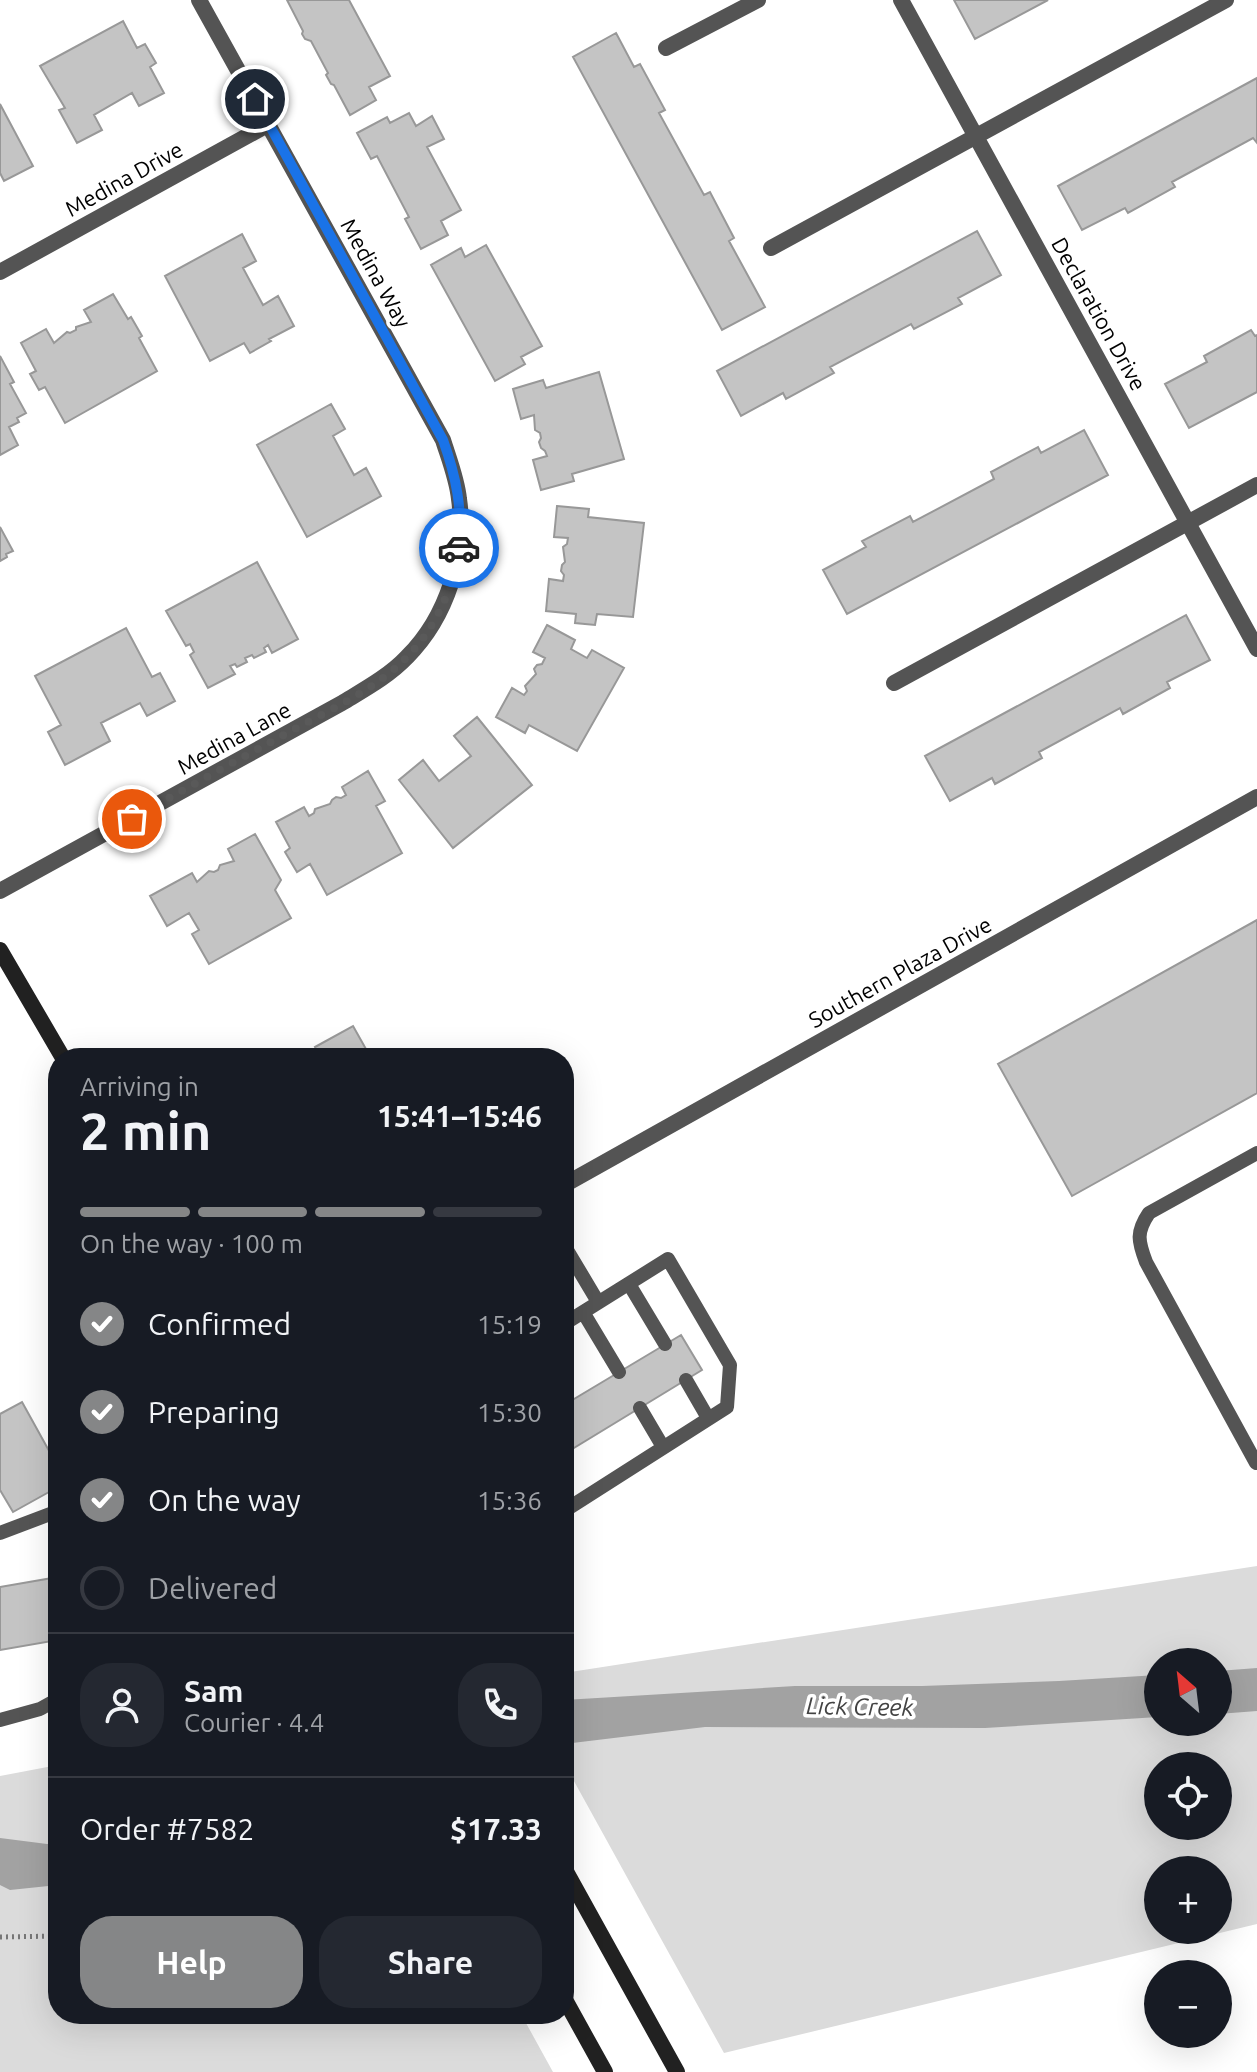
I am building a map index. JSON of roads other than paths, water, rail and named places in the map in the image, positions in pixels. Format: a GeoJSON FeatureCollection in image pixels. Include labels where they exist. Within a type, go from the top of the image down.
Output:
{"type":"FeatureCollection","features":[{"type":"Feature","properties":{"kind":"main road"},"geometry":{"type":"LineString","coordinates":[[0,950],[57,1048]]}},
{"type":"Feature","properties":{"kind":"main road"},"geometry":{"type":"LineString","coordinates":[[574,1886],[677,2072]]}},
{"type":"Feature","properties":{"kind":"main road"},"geometry":{"type":"LineString","coordinates":[[574,2016],[605,2072]]}},
{"type":"Feature","properties":{"kind":"street","name":"Medina Way"},"geometry":{"type":"LineString","coordinates":[[199,0],[443,440],[459,499],[461,529],[458,560],[451,583]]}},
{"type":"Feature","properties":{"kind":"street"},"geometry":{"type":"LineString","coordinates":[[666,48],[758,0]]}},
{"type":"Feature","properties":{"kind":"street","name":"Declaration Drive"},"geometry":{"type":"LineString","coordinates":[[901,0],[1257,649]]}},
{"type":"Feature","properties":{"kind":"street"},"geometry":{"type":"LineString","coordinates":[[771,248],[1226,0]]}},
{"type":"Feature","properties":{"kind":"street","name":"Medina Drive"},"geometry":{"type":"LineString","coordinates":[[0,272],[269,124]]}},
{"type":"Feature","properties":{"kind":"street"},"geometry":{"type":"LineString","coordinates":[[894,683],[1257,485]]}},
{"type":"Feature","properties":{"kind":"street","name":"Medina Lane"},"geometry":{"type":"LineString","coordinates":[[0,891],[381,680],[417,645],[440,610],[451,583]]}},
{"type":"Feature","properties":{"kind":"street","name":"Southern Plaza Drive"},"geometry":{"type":"LineString","coordinates":[[574,1179],[1257,797]]}},
{"type":"Feature","properties":{"kind":"lane"},"geometry":{"type":"LineString","coordinates":[[1256,1463],[1139,1244],[1141,1226],[1149,1213],[1257,1153]]}},
{"type":"Feature","properties":{"kind":"lane"},"geometry":{"type":"LineString","coordinates":[[574,1318],[668,1259],[730,1365],[727,1407],[574,1505]]}},
{"type":"Feature","properties":{"kind":"lane"},"geometry":{"type":"LineString","coordinates":[[574,1262],[598,1302]]}},
{"type":"Feature","properties":{"kind":"lane"},"geometry":{"type":"LineString","coordinates":[[629,1284],[665,1344]]}},
{"type":"Feature","properties":{"kind":"lane"},"geometry":{"type":"LineString","coordinates":[[583,1312],[619,1372]]}},
{"type":"Feature","properties":{"kind":"lane"},"geometry":{"type":"LineString","coordinates":[[686,1380],[708,1418]]}},
{"type":"Feature","properties":{"kind":"lane"},"geometry":{"type":"LineString","coordinates":[[640,1408],[663,1447]]}},
{"type":"Feature","properties":{"kind":"lane"},"geometry":{"type":"LineString","coordinates":[[0,1533],[48,1515]]}},
{"type":"Feature","properties":{"kind":"lane"},"geometry":{"type":"LineString","coordinates":[[0,1720],[48,1705]]}},
{"type":"Feature","properties":{"kind":"water"},"geometry":{"type":"Polygon","coordinates":[[[1257,1668],[1257,1711],[1232,1713],[1232,1670],[1257,1668]]]}},
{"type":"Feature","properties":{"kind":"water","name":"Lick Creek"},"geometry":{"type":"Polygon","coordinates":[[[1144,1676],[1144,1718],[985,1728],[705,1727],[574,1743],[574,1699],[795,1686],[922,1686],[1144,1676]]]}},
{"type":"Feature","properties":{"kind":"water"},"geometry":{"type":"Polygon","coordinates":[[[0,1838],[48,1844],[48,1886],[10,1890],[0,1885],[0,1838]]]}}]}
